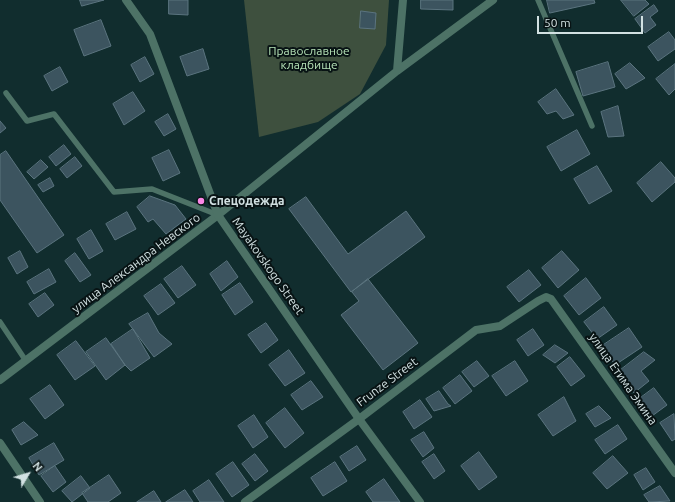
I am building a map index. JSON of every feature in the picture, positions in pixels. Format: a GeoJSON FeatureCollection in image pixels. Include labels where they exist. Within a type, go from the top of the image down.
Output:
{"type":"FeatureCollection","features":[{"type":"Feature","properties":{"kind":"street","name":"Mayakovskogo Street"},"geometry":{"type":"LineString","coordinates":[[126,0],[150,34],[218,215],[359,419],[420,502]]}},
{"type":"Feature","properties":{"kind":"street"},"geometry":{"type":"LineString","coordinates":[[397,71],[403,0]]}},
{"type":"Feature","properties":{"kind":"street","name":"улица Александра Невского"},"geometry":{"type":"LineString","coordinates":[[0,380],[218,215],[397,71],[493,0]]}},
{"type":"Feature","properties":{"kind":"street","name":"Frunze Street"},"geometry":{"type":"LineString","coordinates":[[245,502],[359,419],[476,330],[500,326],[538,301],[546,297],[551,299]]}},
{"type":"Feature","properties":{"kind":"street","name":"улица Етима Эмина"},"geometry":{"type":"LineString","coordinates":[[551,299],[675,473]]}},
{"type":"Feature","properties":{"kind":"street"},"geometry":{"type":"LineString","coordinates":[[0,444],[40,502]]}},
{"type":"Feature","properties":{"kind":"lane"},"geometry":{"type":"LineString","coordinates":[[538,0],[592,126]]}},
{"type":"Feature","properties":{"kind":"lane"},"geometry":{"type":"LineString","coordinates":[[6,93],[27,121],[54,114],[114,192],[152,189],[218,215]]}},
{"type":"Feature","properties":{"kind":"lane"},"geometry":{"type":"LineString","coordinates":[[0,322],[26,361]]}},
{"type":"Feature","properties":{"kind":"green space","name":"Православное кладбище"},"geometry":{"type":"Polygon","coordinates":[[[244,0],[389,0],[386,45],[360,94],[318,122],[259,137],[244,0]]]}},
{"type":"Feature","properties":{"kind":"building"},"geometry":{"type":"Polygon","coordinates":[[[80,0],[104,0],[82,6],[80,0]]]}},
{"type":"Feature","properties":{"kind":"building"},"geometry":{"type":"Polygon","coordinates":[[[169,0],[188,0],[188,15],[169,14],[169,0]]]}},
{"type":"Feature","properties":{"kind":"building"},"geometry":{"type":"Polygon","coordinates":[[[421,0],[453,0],[453,10],[421,9],[421,0]]]}},
{"type":"Feature","properties":{"kind":"building"},"geometry":{"type":"Polygon","coordinates":[[[547,0],[594,0],[595,3],[550,13],[547,0]]]}},
{"type":"Feature","properties":{"kind":"building"},"geometry":{"type":"Polygon","coordinates":[[[621,0],[645,0],[649,4],[634,16],[621,0]]]}},
{"type":"Feature","properties":{"kind":"building"},"geometry":{"type":"Polygon","coordinates":[[[654,5],[658,11],[650,17],[656,25],[645,33],[635,19],[654,5]]]}},
{"type":"Feature","properties":{"kind":"building"},"geometry":{"type":"Polygon","coordinates":[[[361,11],[376,13],[375,29],[360,28],[361,11]]]}},
{"type":"Feature","properties":{"kind":"building"},"geometry":{"type":"Polygon","coordinates":[[[101,20],[111,46],[84,56],[74,30],[101,20]]]}},
{"type":"Feature","properties":{"kind":"building"},"geometry":{"type":"Polygon","coordinates":[[[669,32],[675,40],[675,49],[658,61],[648,47],[669,32]]]}},
{"type":"Feature","properties":{"kind":"building"},"geometry":{"type":"Polygon","coordinates":[[[203,49],[209,69],[187,76],[180,57],[203,49]]]}},
{"type":"Feature","properties":{"kind":"building"},"geometry":{"type":"Polygon","coordinates":[[[145,57],[154,74],[140,82],[131,65],[145,57]]]}},
{"type":"Feature","properties":{"kind":"building"},"geometry":{"type":"Polygon","coordinates":[[[608,62],[615,87],[583,96],[576,72],[608,62]]]}},
{"type":"Feature","properties":{"kind":"building"},"geometry":{"type":"Polygon","coordinates":[[[630,63],[645,78],[626,89],[615,74],[630,63]]]}},
{"type":"Feature","properties":{"kind":"building"},"geometry":{"type":"Polygon","coordinates":[[[675,64],[675,89],[669,95],[656,79],[675,64]]]}},
{"type":"Feature","properties":{"kind":"building"},"geometry":{"type":"Polygon","coordinates":[[[60,67],[68,82],[52,91],[44,76],[60,67]]]}},
{"type":"Feature","properties":{"kind":"building"},"geometry":{"type":"Polygon","coordinates":[[[556,89],[574,115],[563,119],[556,111],[547,114],[538,102],[556,89]]]}},
{"type":"Feature","properties":{"kind":"building"},"geometry":{"type":"Polygon","coordinates":[[[133,92],[145,111],[124,125],[113,104],[133,92]]]}},
{"type":"Feature","properties":{"kind":"building"},"geometry":{"type":"Polygon","coordinates":[[[618,106],[624,136],[608,137],[601,112],[618,106]]]}},
{"type":"Feature","properties":{"kind":"building"},"geometry":{"type":"Polygon","coordinates":[[[168,114],[176,129],[164,136],[155,122],[168,114]]]}},
{"type":"Feature","properties":{"kind":"building"},"geometry":{"type":"Polygon","coordinates":[[[0,121],[6,128],[0,133],[0,121]]]}},
{"type":"Feature","properties":{"kind":"building"},"geometry":{"type":"Polygon","coordinates":[[[577,130],[590,154],[561,171],[547,147],[577,130]]]}},
{"type":"Feature","properties":{"kind":"building"},"geometry":{"type":"Polygon","coordinates":[[[64,145],[71,154],[56,166],[49,157],[64,145]]]}},
{"type":"Feature","properties":{"kind":"building"},"geometry":{"type":"Polygon","coordinates":[[[169,150],[180,173],[163,181],[152,158],[169,150]]]}},
{"type":"Feature","properties":{"kind":"building"},"geometry":{"type":"Polygon","coordinates":[[[6,151],[64,235],[37,253],[0,200],[0,155],[6,151]]]}},
{"type":"Feature","properties":{"kind":"building"},"geometry":{"type":"Polygon","coordinates":[[[75,157],[82,166],[67,178],[60,169],[75,157]]]}},
{"type":"Feature","properties":{"kind":"building"},"geometry":{"type":"Polygon","coordinates":[[[41,160],[48,167],[34,179],[27,172],[41,160]]]}},
{"type":"Feature","properties":{"kind":"building"},"geometry":{"type":"Polygon","coordinates":[[[661,162],[675,178],[675,182],[652,202],[637,183],[661,162]]]}},
{"type":"Feature","properties":{"kind":"building"},"geometry":{"type":"Polygon","coordinates":[[[597,166],[612,191],[589,204],[574,179],[597,166]]]}},
{"type":"Feature","properties":{"kind":"building"},"geometry":{"type":"Polygon","coordinates":[[[50,178],[54,186],[43,192],[38,185],[50,178]]]}},
{"type":"Feature","properties":{"kind":"building"},"geometry":{"type":"Polygon","coordinates":[[[150,196],[175,205],[186,219],[166,234],[153,219],[148,222],[137,207],[150,196]]]}},
{"type":"Feature","properties":{"kind":"building"},"geometry":{"type":"Polygon","coordinates":[[[306,197],[348,254],[406,211],[425,237],[351,292],[289,209],[306,197]]]}},
{"type":"Feature","properties":{"kind":"building"},"geometry":{"type":"Polygon","coordinates":[[[127,212],[136,229],[115,240],[106,224],[127,212]]]}},
{"type":"Feature","properties":{"kind":"building"},"geometry":{"type":"Polygon","coordinates":[[[91,230],[103,251],[89,259],[77,239],[91,230]]]}},
{"type":"Feature","properties":{"kind":"building"},"geometry":{"type":"Polygon","coordinates":[[[20,251],[28,267],[17,274],[8,258],[20,251]]]}},
{"type":"Feature","properties":{"kind":"building"},"geometry":{"type":"Polygon","coordinates":[[[562,251],[579,270],[558,288],[542,268],[562,251]]]}},
{"type":"Feature","properties":{"kind":"building"},"geometry":{"type":"Polygon","coordinates":[[[75,253],[91,275],[80,282],[65,261],[75,253]]]}},
{"type":"Feature","properties":{"kind":"building"},"geometry":{"type":"Polygon","coordinates":[[[227,261],[238,277],[221,291],[210,274],[227,261]]]}},
{"type":"Feature","properties":{"kind":"building"},"geometry":{"type":"Polygon","coordinates":[[[182,266],[196,285],[178,298],[164,279],[182,266]]]}},
{"type":"Feature","properties":{"kind":"building"},"geometry":{"type":"Polygon","coordinates":[[[49,269],[56,282],[34,294],[27,282],[49,269]]]}},
{"type":"Feature","properties":{"kind":"building"},"geometry":{"type":"Polygon","coordinates":[[[529,270],[541,285],[519,302],[507,287],[529,270]]]}},
{"type":"Feature","properties":{"kind":"building"},"geometry":{"type":"Polygon","coordinates":[[[586,278],[601,298],[579,315],[564,296],[586,278]]]}},
{"type":"Feature","properties":{"kind":"building"},"geometry":{"type":"Polygon","coordinates":[[[368,279],[418,343],[383,370],[341,315],[359,301],[352,292],[368,279]]]}},
{"type":"Feature","properties":{"kind":"building"},"geometry":{"type":"Polygon","coordinates":[[[240,283],[253,302],[235,315],[222,295],[240,283]]]}},
{"type":"Feature","properties":{"kind":"building"},"geometry":{"type":"Polygon","coordinates":[[[161,284],[175,303],[158,315],[144,296],[161,284]]]}},
{"type":"Feature","properties":{"kind":"building"},"geometry":{"type":"Polygon","coordinates":[[[45,293],[54,305],[38,317],[29,304],[45,293]]]}},
{"type":"Feature","properties":{"kind":"building"},"geometry":{"type":"Polygon","coordinates":[[[604,307],[617,325],[597,339],[584,322],[604,307]]]}},
{"type":"Feature","properties":{"kind":"building"},"geometry":{"type":"Polygon","coordinates":[[[148,313],[159,333],[172,344],[154,357],[129,324],[148,313]]]}},
{"type":"Feature","properties":{"kind":"building"},"geometry":{"type":"Polygon","coordinates":[[[266,323],[278,340],[261,353],[248,335],[266,323]]]}},
{"type":"Feature","properties":{"kind":"building"},"geometry":{"type":"Polygon","coordinates":[[[629,328],[642,347],[615,365],[602,346],[629,328]]]}},
{"type":"Feature","properties":{"kind":"building"},"geometry":{"type":"Polygon","coordinates":[[[133,329],[150,358],[131,371],[125,365],[111,344],[133,329]]]}},
{"type":"Feature","properties":{"kind":"building"},"geometry":{"type":"Polygon","coordinates":[[[533,329],[544,345],[528,356],[517,340],[533,329]]]}},
{"type":"Feature","properties":{"kind":"building"},"geometry":{"type":"Polygon","coordinates":[[[106,338],[125,365],[106,380],[86,352],[106,338]]]}},
{"type":"Feature","properties":{"kind":"building"},"geometry":{"type":"Polygon","coordinates":[[[76,341],[95,366],[75,380],[57,355],[76,341]]]}},
{"type":"Feature","properties":{"kind":"building"},"geometry":{"type":"Polygon","coordinates":[[[555,345],[568,353],[555,363],[543,355],[555,345]]]}},
{"type":"Feature","properties":{"kind":"building"},"geometry":{"type":"Polygon","coordinates":[[[289,350],[305,373],[285,386],[269,365],[289,350]]]}},
{"type":"Feature","properties":{"kind":"building"},"geometry":{"type":"Polygon","coordinates":[[[644,352],[655,360],[641,371],[649,381],[634,393],[618,372],[644,352]]]}},
{"type":"Feature","properties":{"kind":"building"},"geometry":{"type":"Polygon","coordinates":[[[570,357],[585,376],[571,386],[557,367],[570,357]]]}},
{"type":"Feature","properties":{"kind":"building"},"geometry":{"type":"Polygon","coordinates":[[[477,361],[489,376],[474,387],[462,372],[477,361]]]}},
{"type":"Feature","properties":{"kind":"building"},"geometry":{"type":"Polygon","coordinates":[[[515,361],[528,381],[506,396],[492,376],[515,361]]]}},
{"type":"Feature","properties":{"kind":"building"},"geometry":{"type":"Polygon","coordinates":[[[460,375],[472,391],[455,404],[443,388],[460,375]]]}},
{"type":"Feature","properties":{"kind":"building"},"geometry":{"type":"Polygon","coordinates":[[[311,381],[323,397],[302,410],[291,395],[311,381]]]}},
{"type":"Feature","properties":{"kind":"building"},"geometry":{"type":"Polygon","coordinates":[[[50,385],[64,405],[45,419],[30,399],[50,385]]]}},
{"type":"Feature","properties":{"kind":"building"},"geometry":{"type":"Polygon","coordinates":[[[654,388],[667,405],[652,416],[639,399],[654,388]]]}},
{"type":"Feature","properties":{"kind":"building"},"geometry":{"type":"Polygon","coordinates":[[[439,391],[451,406],[434,411],[426,399],[439,391]]]}},
{"type":"Feature","properties":{"kind":"building"},"geometry":{"type":"Polygon","coordinates":[[[564,397],[576,421],[553,436],[538,415],[564,397]]]}},
{"type":"Feature","properties":{"kind":"building"},"geometry":{"type":"Polygon","coordinates":[[[420,400],[432,417],[414,429],[403,412],[420,400]]]}},
{"type":"Feature","properties":{"kind":"building"},"geometry":{"type":"Polygon","coordinates":[[[599,406],[611,418],[595,427],[586,414],[599,406]]]}},
{"type":"Feature","properties":{"kind":"building"},"geometry":{"type":"Polygon","coordinates":[[[285,408],[304,433],[285,448],[266,423],[285,408]]]}},
{"type":"Feature","properties":{"kind":"building"},"geometry":{"type":"Polygon","coordinates":[[[674,414],[675,439],[672,441],[660,423],[674,414]]]}},
{"type":"Feature","properties":{"kind":"building"},"geometry":{"type":"Polygon","coordinates":[[[254,415],[268,437],[253,448],[238,426],[254,415]]]}},
{"type":"Feature","properties":{"kind":"building"},"geometry":{"type":"Polygon","coordinates":[[[24,422],[38,435],[21,445],[12,430],[24,422]]]}},
{"type":"Feature","properties":{"kind":"building"},"geometry":{"type":"Polygon","coordinates":[[[618,425],[627,439],[605,454],[595,440],[618,425]]]}},
{"type":"Feature","properties":{"kind":"building"},"geometry":{"type":"Polygon","coordinates":[[[424,432],[434,448],[423,457],[411,440],[424,432]]]}},
{"type":"Feature","properties":{"kind":"building"},"geometry":{"type":"Polygon","coordinates":[[[54,443],[64,460],[39,475],[29,458],[54,443]]]}},
{"type":"Feature","properties":{"kind":"building"},"geometry":{"type":"Polygon","coordinates":[[[357,446],[366,460],[349,471],[340,457],[357,446]]]}},
{"type":"Feature","properties":{"kind":"building"},"geometry":{"type":"Polygon","coordinates":[[[479,452],[497,477],[479,490],[461,466],[479,452]]]}},
{"type":"Feature","properties":{"kind":"building"},"geometry":{"type":"Polygon","coordinates":[[[255,454],[268,471],[255,481],[242,464],[255,454]]]}},
{"type":"Feature","properties":{"kind":"building"},"geometry":{"type":"Polygon","coordinates":[[[434,454],[445,471],[434,479],[422,462],[434,454]]]}},
{"type":"Feature","properties":{"kind":"building"},"geometry":{"type":"Polygon","coordinates":[[[613,456],[628,473],[607,489],[593,473],[613,456]]]}},
{"type":"Feature","properties":{"kind":"building"},"geometry":{"type":"Polygon","coordinates":[[[233,462],[249,485],[232,497],[216,474],[233,462]]]}},
{"type":"Feature","properties":{"kind":"building"},"geometry":{"type":"Polygon","coordinates":[[[335,462],[347,481],[323,496],[311,478],[335,462]]]}},
{"type":"Feature","properties":{"kind":"building"},"geometry":{"type":"Polygon","coordinates":[[[55,466],[66,482],[53,492],[41,476],[55,466]]]}},
{"type":"Feature","properties":{"kind":"building"},"geometry":{"type":"Polygon","coordinates":[[[646,468],[655,482],[643,490],[634,475],[646,468]]]}},
{"type":"Feature","properties":{"kind":"building"},"geometry":{"type":"Polygon","coordinates":[[[109,475],[121,493],[108,502],[88,502],[82,493],[109,475]]]}},
{"type":"Feature","properties":{"kind":"building"},"geometry":{"type":"Polygon","coordinates":[[[81,476],[90,488],[72,502],[62,491],[81,476]]]}},
{"type":"Feature","properties":{"kind":"building"},"geometry":{"type":"Polygon","coordinates":[[[384,479],[400,502],[373,502],[366,492],[384,479]]]}},
{"type":"Feature","properties":{"kind":"building"},"geometry":{"type":"Polygon","coordinates":[[[209,480],[224,502],[200,502],[193,491],[209,480]]]}},
{"type":"Feature","properties":{"kind":"building"},"geometry":{"type":"Polygon","coordinates":[[[660,486],[670,501],[649,502],[644,495],[660,486]]]}},
{"type":"Feature","properties":{"kind":"building"},"geometry":{"type":"Polygon","coordinates":[[[185,490],[193,502],[166,502],[185,490]]]}},
{"type":"Feature","properties":{"kind":"building"},"geometry":{"type":"Polygon","coordinates":[[[154,491],[161,502],[137,502],[154,491]]]}},
{"type":"Feature","properties":{"kind":"place","name":"Спецодежда"},"geometry":{"type":"Point","coordinates":[201,201]}}]}
